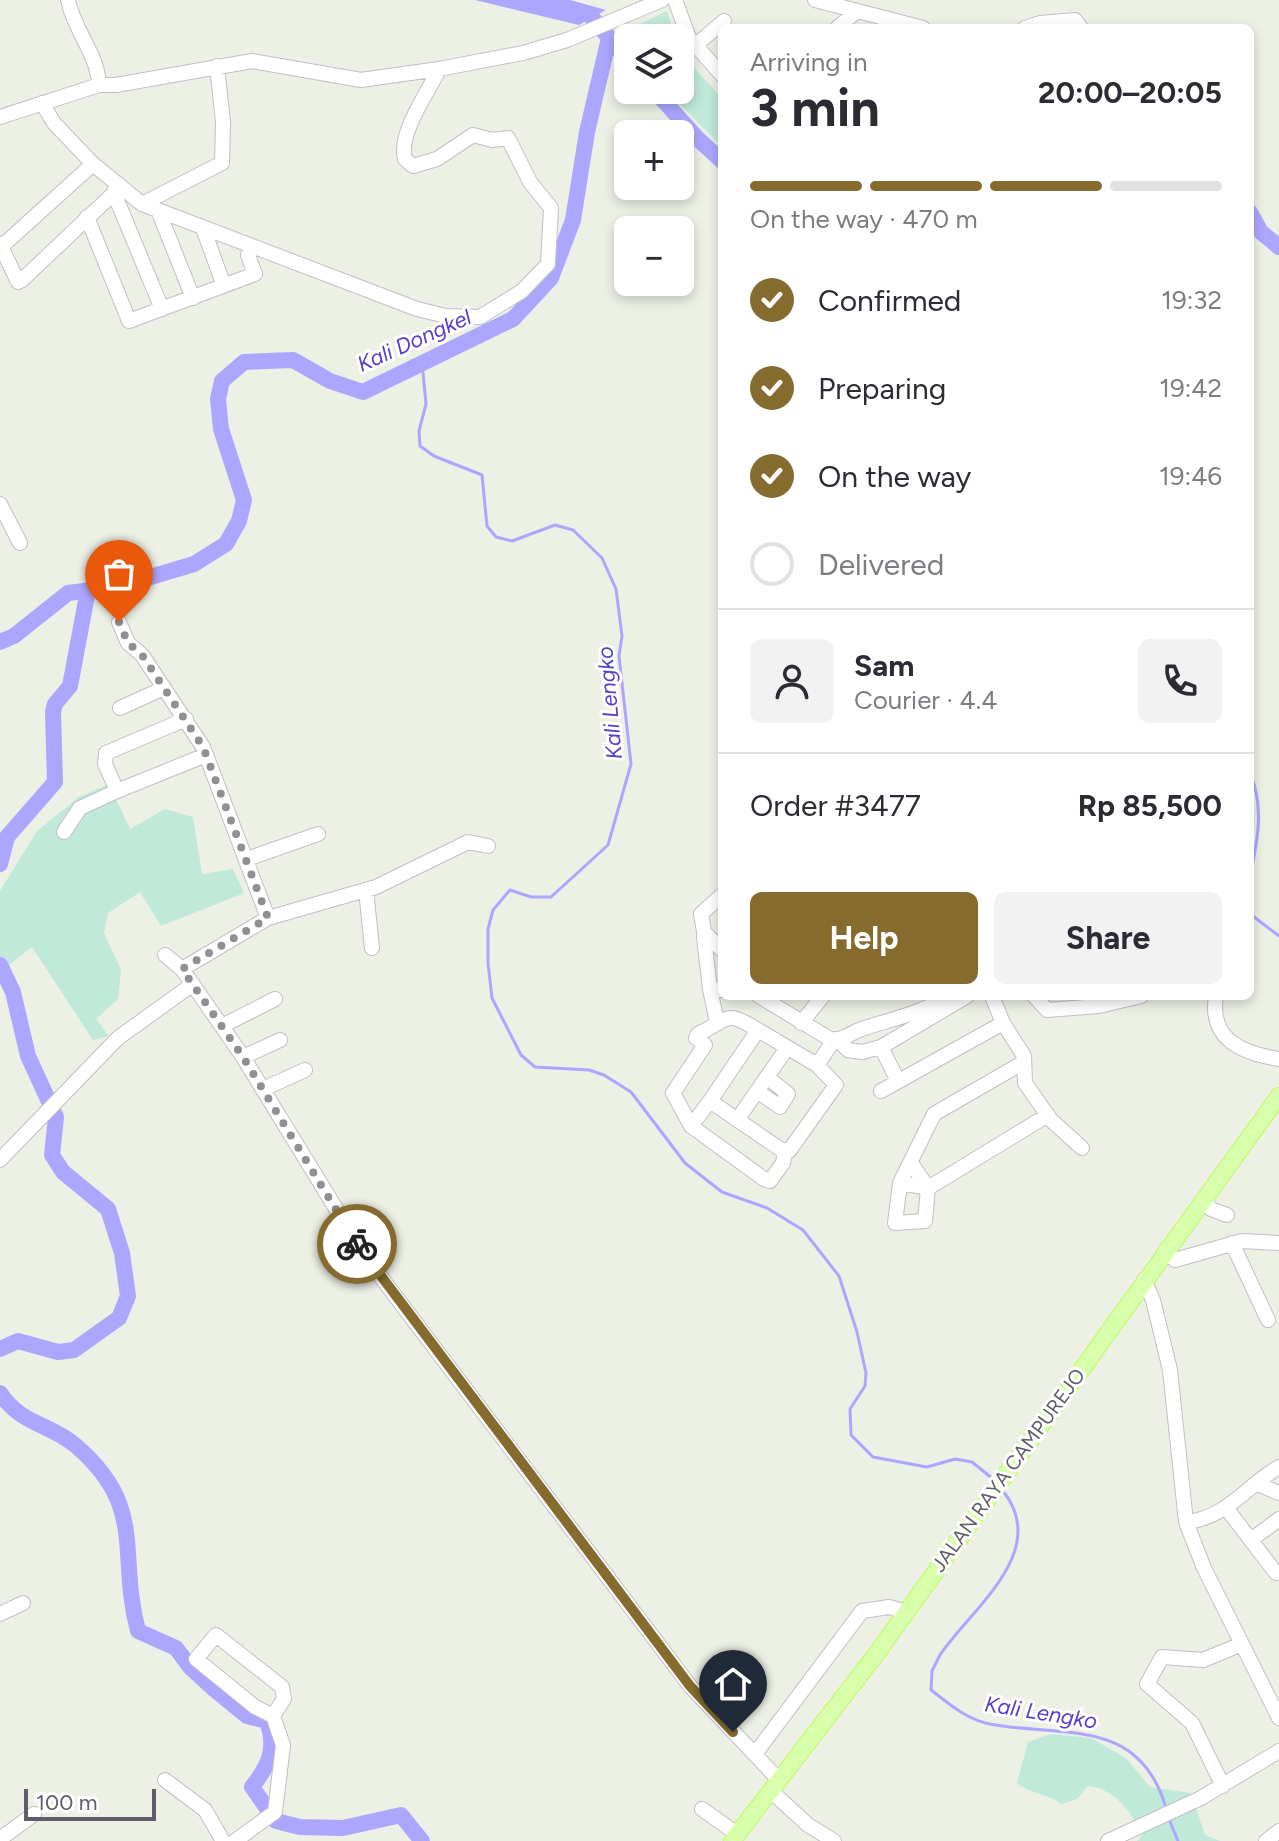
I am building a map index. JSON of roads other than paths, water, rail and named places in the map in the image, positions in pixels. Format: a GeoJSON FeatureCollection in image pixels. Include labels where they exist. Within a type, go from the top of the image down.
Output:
{"type":"FeatureCollection","features":[{"type":"Feature","properties":{"kind":"main road","name":"JALAN RAYA CAMPUREJO"},"geometry":{"type":"LineString","coordinates":[[734,1838],[906,1612],[1279,1096]]}},
{"type":"Feature","properties":{"kind":"street"},"geometry":{"type":"LineString","coordinates":[[68,0],[71,15],[98,68],[99,85]]}},
{"type":"Feature","properties":{"kind":"street"},"geometry":{"type":"LineString","coordinates":[[0,117],[99,85],[116,85],[217,66],[264,62],[361,80],[439,69],[523,53],[567,40],[662,0]]}},
{"type":"Feature","properties":{"kind":"street"},"geometry":{"type":"LineString","coordinates":[[675,0],[686,24]]}},
{"type":"Feature","properties":{"kind":"street"},"geometry":{"type":"LineString","coordinates":[[684,0],[691,24]]}},
{"type":"Feature","properties":{"kind":"street"},"geometry":{"type":"LineString","coordinates":[[815,0],[896,24]]}},
{"type":"Feature","properties":{"kind":"street"},"geometry":{"type":"LineString","coordinates":[[842,24],[857,11]]}},
{"type":"Feature","properties":{"kind":"street"},"geometry":{"type":"LineString","coordinates":[[1050,24],[1075,20],[1078,24]]}},
{"type":"Feature","properties":{"kind":"street"},"geometry":{"type":"LineString","coordinates":[[719,24],[724,21]]}},
{"type":"Feature","properties":{"kind":"street"},"geometry":{"type":"LineString","coordinates":[[694,40],[718,25]]}},
{"type":"Feature","properties":{"kind":"street"},"geometry":{"type":"LineString","coordinates":[[694,42],[718,70]]}},
{"type":"Feature","properties":{"kind":"street"},"geometry":{"type":"LineString","coordinates":[[142,204],[222,163],[223,122],[217,66]]}},
{"type":"Feature","properties":{"kind":"street"},"geometry":{"type":"LineString","coordinates":[[42,103],[54,123],[116,188],[142,204],[417,309],[473,318],[490,313],[545,270],[550,258],[552,210],[522,169],[508,138],[492,140],[473,135],[427,163],[413,166],[405,159],[403,151],[410,129],[439,69]]}},
{"type":"Feature","properties":{"kind":"street"},"geometry":{"type":"LineString","coordinates":[[93,164],[1,245],[18,282],[116,188]]}},
{"type":"Feature","properties":{"kind":"street"},"geometry":{"type":"LineString","coordinates":[[116,188],[162,309]]}},
{"type":"Feature","properties":{"kind":"street"},"geometry":{"type":"LineString","coordinates":[[158,210],[193,298]]}},
{"type":"Feature","properties":{"kind":"street"},"geometry":{"type":"LineString","coordinates":[[87,217],[127,319],[255,274],[248,255]]}},
{"type":"Feature","properties":{"kind":"street"},"geometry":{"type":"LineString","coordinates":[[203,228],[224,286]]}},
{"type":"Feature","properties":{"kind":"street"},"geometry":{"type":"LineString","coordinates":[[0,504],[20,543]]}},
{"type":"Feature","properties":{"kind":"street"},"geometry":{"type":"LineString","coordinates":[[119,622],[128,643],[142,655],[186,719],[206,755],[268,918]]}},
{"type":"Feature","properties":{"kind":"street"},"geometry":{"type":"LineString","coordinates":[[120,708],[164,688]]}},
{"type":"Feature","properties":{"kind":"street"},"geometry":{"type":"LineString","coordinates":[[117,791],[105,764],[106,753],[186,719]]}},
{"type":"Feature","properties":{"kind":"street"},"geometry":{"type":"LineString","coordinates":[[64,832],[80,808],[206,755]]}},
{"type":"Feature","properties":{"kind":"street"},"geometry":{"type":"LineString","coordinates":[[247,859],[318,834]]}},
{"type":"Feature","properties":{"kind":"street"},"geometry":{"type":"LineString","coordinates":[[182,969],[268,918],[366,890],[467,842],[488,846]]}},
{"type":"Feature","properties":{"kind":"street"},"geometry":{"type":"LineString","coordinates":[[366,890],[372,948]]}},
{"type":"Feature","properties":{"kind":"street"},"geometry":{"type":"LineString","coordinates":[[716,1024],[716,989],[701,914],[718,899]]}},
{"type":"Feature","properties":{"kind":"street"},"geometry":{"type":"LineString","coordinates":[[705,937],[718,947]]}},
{"type":"Feature","properties":{"kind":"street"},"geometry":{"type":"LineString","coordinates":[[165,955],[182,969],[243,1057],[372,1265],[690,1686],[755,1754],[775,1785],[808,1825],[834,1841]]}},
{"type":"Feature","properties":{"kind":"street"},"geometry":{"type":"LineString","coordinates":[[0,1160],[59,1095],[118,1038],[193,984]]}},
{"type":"Feature","properties":{"kind":"street"},"geometry":{"type":"LineString","coordinates":[[222,1026],[275,999]]}},
{"type":"Feature","properties":{"kind":"street"},"geometry":{"type":"LineString","coordinates":[[801,1023],[820,1000]]}},
{"type":"Feature","properties":{"kind":"street"},"geometry":{"type":"LineString","coordinates":[[994,1000],[1024,1062],[1025,1083],[1048,1115],[1082,1148]]}},
{"type":"Feature","properties":{"kind":"street"},"geometry":{"type":"LineString","coordinates":[[1038,1000],[1047,1010],[1099,1006],[1124,1000]]}},
{"type":"Feature","properties":{"kind":"street"},"geometry":{"type":"LineString","coordinates":[[1216,1000],[1214,1013],[1229,1041],[1244,1050],[1279,1059]]}},
{"type":"Feature","properties":{"kind":"street"},"geometry":{"type":"LineString","coordinates":[[770,1001],[848,1050],[862,1052],[881,1047],[944,1003]]}},
{"type":"Feature","properties":{"kind":"street"},"geometry":{"type":"LineString","coordinates":[[817,1065],[836,1040],[944,1003]]}},
{"type":"Feature","properties":{"kind":"street"},"geometry":{"type":"LineString","coordinates":[[724,1016],[731,1016],[817,1065],[836,1085],[785,1151],[783,1163],[770,1181],[707,1141],[691,1126],[673,1093],[716,1024],[724,1016]]}},
{"type":"Feature","properties":{"kind":"street"},"geometry":{"type":"LineString","coordinates":[[881,1091],[1003,1023]]}},
{"type":"Feature","properties":{"kind":"street"},"geometry":{"type":"LineString","coordinates":[[691,1126],[758,1030]]}},
{"type":"Feature","properties":{"kind":"street"},"geometry":{"type":"LineString","coordinates":[[243,1057],[280,1040]]}},
{"type":"Feature","properties":{"kind":"street"},"geometry":{"type":"LineString","coordinates":[[881,1047],[898,1081]]}},
{"type":"Feature","properties":{"kind":"street"},"geometry":{"type":"LineString","coordinates":[[737,1120],[787,1048]]}},
{"type":"Feature","properties":{"kind":"street"},"geometry":{"type":"LineString","coordinates":[[911,1163],[928,1188],[925,1221],[895,1223],[900,1183],[934,1114],[1024,1062]]}},
{"type":"Feature","properties":{"kind":"street"},"geometry":{"type":"LineString","coordinates":[[263,1089],[305,1070]]}},
{"type":"Feature","properties":{"kind":"street"},"geometry":{"type":"LineString","coordinates":[[757,1091],[780,1107],[788,1094],[767,1077]]}},
{"type":"Feature","properties":{"kind":"street"},"geometry":{"type":"LineString","coordinates":[[710,1101],[785,1151]]}},
{"type":"Feature","properties":{"kind":"street"},"geometry":{"type":"LineString","coordinates":[[900,1183],[928,1188],[1048,1115]]}},
{"type":"Feature","properties":{"kind":"street"},"geometry":{"type":"LineString","coordinates":[[1203,1200],[1211,1209],[1227,1215]]}},
{"type":"Feature","properties":{"kind":"street"},"geometry":{"type":"LineString","coordinates":[[1165,1251],[1175,1260],[1232,1243],[1279,1243]]}},
{"type":"Feature","properties":{"kind":"street"},"geometry":{"type":"LineString","coordinates":[[1232,1243],[1268,1320]]}},
{"type":"Feature","properties":{"kind":"street"},"geometry":{"type":"LineString","coordinates":[[1144,1280],[1153,1300],[1170,1370],[1186,1522],[1204,1568],[1279,1718]]}},
{"type":"Feature","properties":{"kind":"street"},"geometry":{"type":"LineString","coordinates":[[1186,1522],[1202,1521],[1227,1509],[1279,1467]]}},
{"type":"Feature","properties":{"kind":"street"},"geometry":{"type":"LineString","coordinates":[[1258,1484],[1279,1493]]}},
{"type":"Feature","properties":{"kind":"street"},"geometry":{"type":"LineString","coordinates":[[1227,1509],[1276,1573],[1279,1572]]}},
{"type":"Feature","properties":{"kind":"street"},"geometry":{"type":"LineString","coordinates":[[1251,1540],[1279,1519]]}},
{"type":"Feature","properties":{"kind":"street"},"geometry":{"type":"LineString","coordinates":[[0,1614],[23,1603]]}},
{"type":"Feature","properties":{"kind":"street"},"geometry":{"type":"LineString","coordinates":[[755,1754],[862,1611],[889,1607],[906,1612]]}},
{"type":"Feature","properties":{"kind":"street"},"geometry":{"type":"LineString","coordinates":[[235,1841],[270,1816],[283,1745],[273,1716],[255,1707],[196,1659],[216,1635],[282,1687],[284,1699],[273,1716]]}},
{"type":"Feature","properties":{"kind":"street"},"geometry":{"type":"LineString","coordinates":[[1223,1786],[1192,1723],[1147,1684],[1162,1657],[1203,1660],[1242,1644]]}},
{"type":"Feature","properties":{"kind":"street"},"geometry":{"type":"LineString","coordinates":[[1108,1841],[1223,1786],[1279,1751]]}},
{"type":"Feature","properties":{"kind":"street"},"geometry":{"type":"LineString","coordinates":[[165,1780],[205,1810],[223,1841]]}},
{"type":"Feature","properties":{"kind":"street"},"geometry":{"type":"LineString","coordinates":[[702,1809],[734,1838]]}},
{"type":"Feature","properties":{"kind":"street"},"geometry":{"type":"LineString","coordinates":[[0,1839],[34,1814]]}},
{"type":"Feature","properties":{"kind":"street"},"geometry":{"type":"LineString","coordinates":[[1266,1841],[1279,1831]]}},
{"type":"Feature","properties":{"kind":"waterway"},"geometry":{"type":"LineString","coordinates":[[573,11],[589,14],[614,43]]}},
{"type":"Feature","properties":{"kind":"waterway","name":"Kali Dongkel"},"geometry":{"type":"LineString","coordinates":[[0,642],[14,636],[68,593],[117,587],[194,564],[226,544],[239,521],[244,500],[221,429],[218,399],[222,381],[244,362],[293,360],[330,381],[363,392],[513,319],[551,278],[573,220],[587,132],[609,38]]}},
{"type":"Feature","properties":{"kind":"waterway"},"geometry":{"type":"LineString","coordinates":[[667,104],[718,157]]}},
{"type":"Feature","properties":{"kind":"waterway"},"geometry":{"type":"LineString","coordinates":[[1254,219],[1261,232],[1279,247]]}},
{"type":"Feature","properties":{"kind":"waterway","name":"Kali Lengko"},"geometry":{"type":"LineString","coordinates":[[422,362],[426,404],[419,431],[420,446],[434,456],[482,475],[487,526],[496,537],[512,541],[555,525],[573,530],[602,558],[616,589],[622,636],[619,656],[631,764],[608,845],[551,897],[531,897],[510,890],[493,910],[488,929],[492,998],[521,1055],[535,1067],[589,1070],[604,1075],[631,1092],[685,1163],[722,1192],[767,1208],[803,1230],[839,1276],[857,1332],[866,1373],[865,1386],[850,1409],[851,1435],[873,1457],[927,1467],[955,1459],[972,1462],[993,1479]]}},
{"type":"Feature","properties":{"kind":"waterway"},"geometry":{"type":"LineString","coordinates":[[0,864],[7,837],[55,782],[53,712],[55,704],[70,686],[88,590]]}},
{"type":"Feature","properties":{"kind":"waterway"},"geometry":{"type":"LineString","coordinates":[[1254,784],[1258,812],[1254,854]]}},
{"type":"Feature","properties":{"kind":"waterway"},"geometry":{"type":"LineString","coordinates":[[1254,917],[1279,936]]}},
{"type":"Feature","properties":{"kind":"waterway"},"geometry":{"type":"LineString","coordinates":[[0,965],[13,992],[28,1056],[56,1117],[52,1155],[63,1172],[108,1209],[122,1253],[128,1296],[119,1318],[74,1350],[58,1352],[18,1341],[0,1349]]}},
{"type":"Feature","properties":{"kind":"waterway"},"geometry":{"type":"LineString","coordinates":[[0,1393],[17,1412],[75,1445],[113,1489],[126,1532],[132,1603],[138,1631],[176,1648],[190,1667],[247,1716],[267,1721],[270,1756],[252,1787],[276,1821],[300,1827],[343,1828],[401,1815],[422,1841]]}},
{"type":"Feature","properties":{"kind":"waterway","name":"Kali Lengko"},"geometry":{"type":"LineString","coordinates":[[1003,1491],[1015,1513],[1018,1535],[1013,1557],[1002,1578],[940,1655],[932,1671],[931,1690],[958,1710],[982,1722],[1070,1732],[1117,1744],[1137,1758],[1154,1778],[1166,1808]]}},
{"type":"Feature","properties":{"kind":"waterway","name":"Kali Lengko"},"geometry":{"type":"LineString","coordinates":[[1169,1819],[1178,1841]]}}]}
